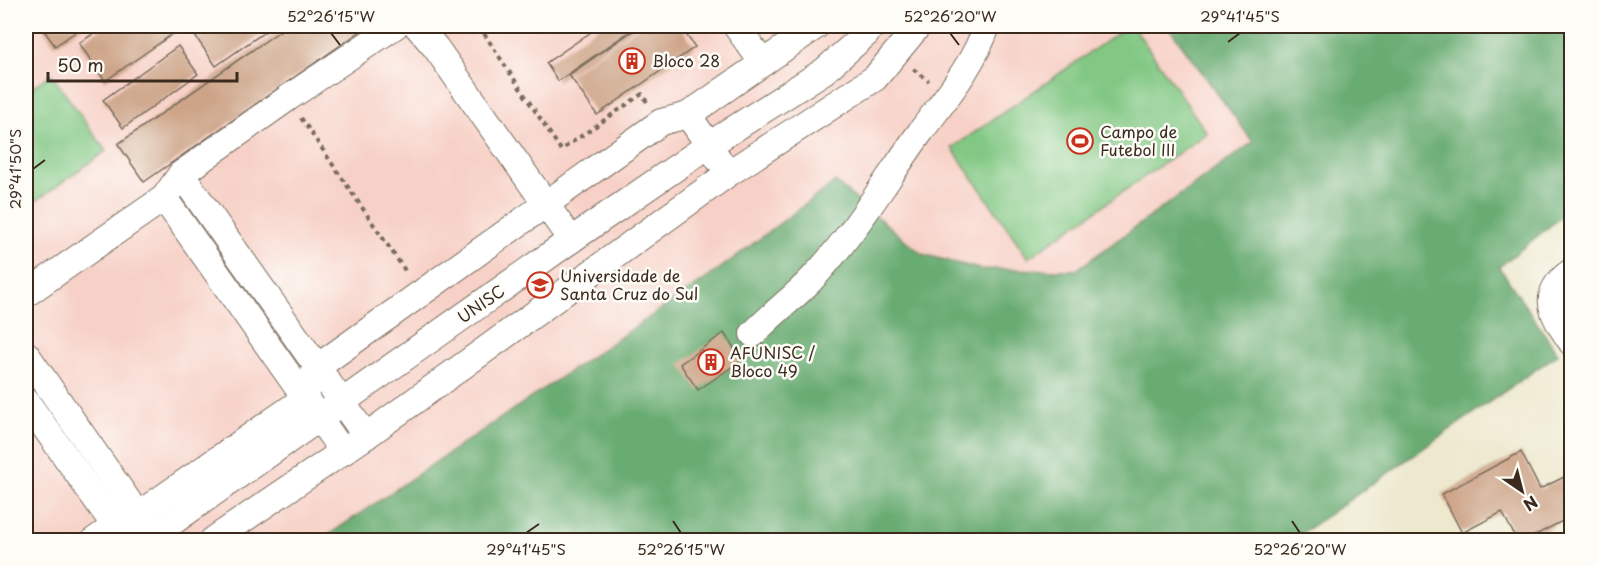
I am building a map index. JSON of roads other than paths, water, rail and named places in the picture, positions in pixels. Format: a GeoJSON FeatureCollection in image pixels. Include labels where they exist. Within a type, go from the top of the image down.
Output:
{"type":"FeatureCollection","features":[{"type":"Feature","properties":{"kind":"street"},"geometry":{"type":"LineString","coordinates":[[26,294],[164,198],[181,174],[395,26]]}},
{"type":"Feature","properties":{"kind":"street"},"geometry":{"type":"LineString","coordinates":[[417,26],[436,48],[572,240]]}},
{"type":"Feature","properties":{"kind":"street"},"geometry":{"type":"LineString","coordinates":[[736,26],[763,63]]}},
{"type":"Feature","properties":{"kind":"street"},"geometry":{"type":"LineString","coordinates":[[26,401],[112,536],[138,515],[304,399],[316,368],[661,122],[688,115],[816,26]]}},
{"type":"Feature","properties":{"kind":"street","name":"UNISC"},"geometry":{"type":"LineString","coordinates":[[152,539],[572,240],[709,145],[824,71],[866,34],[871,26]]}},
{"type":"Feature","properties":{"kind":"street"},"geometry":{"type":"LineString","coordinates":[[213,540],[366,436],[729,173],[875,78],[918,26]]}},
{"type":"Feature","properties":{"kind":"street"},"geometry":{"type":"LineString","coordinates":[[753,334],[810,280],[850,233],[949,95],[982,39],[987,26]]}},
{"type":"Feature","properties":{"kind":"street"},"geometry":{"type":"LineString","coordinates":[[688,115],[729,173]]}},
{"type":"Feature","properties":{"kind":"street"},"geometry":{"type":"LineString","coordinates":[[181,174],[366,436]]}},
{"type":"Feature","properties":{"kind":"street"},"geometry":{"type":"LineString","coordinates":[[164,198],[343,452]]}},
{"type":"Feature","properties":{"kind":"street"},"geometry":{"type":"LineString","coordinates":[[189,235],[205,208]]}},
{"type":"Feature","properties":{"kind":"street"},"geometry":{"type":"LineString","coordinates":[[216,274],[232,248]]}},
{"type":"Feature","properties":{"kind":"street"},"geometry":{"type":"LineString","coordinates":[[1565,333],[1552,306],[1551,292],[1557,282],[1572,271]]}},
{"type":"Feature","properties":{"kind":"street"},"geometry":{"type":"LineString","coordinates":[[243,313],[261,289]]}},
{"type":"Feature","properties":{"kind":"street"},"geometry":{"type":"LineString","coordinates":[[272,354],[289,329]]}},
{"type":"Feature","properties":{"kind":"street"},"geometry":{"type":"LineString","coordinates":[[26,354],[138,515],[152,539]]}},
{"type":"Feature","properties":{"kind":"place","name":"Bloco 28"},"geometry":{"type":"Point","coordinates":[632,61]}},
{"type":"Feature","properties":{"kind":"place","name":"Campo de Futebol III"},"geometry":{"type":"Point","coordinates":[1080,141]}},
{"type":"Feature","properties":{"kind":"place","name":"Universidade de Santa Cruz do Sul"},"geometry":{"type":"Point","coordinates":[540,285]}},
{"type":"Feature","properties":{"kind":"place","name":"AFUNISC / Bloco 49"},"geometry":{"type":"Point","coordinates":[711,362]}}]}
